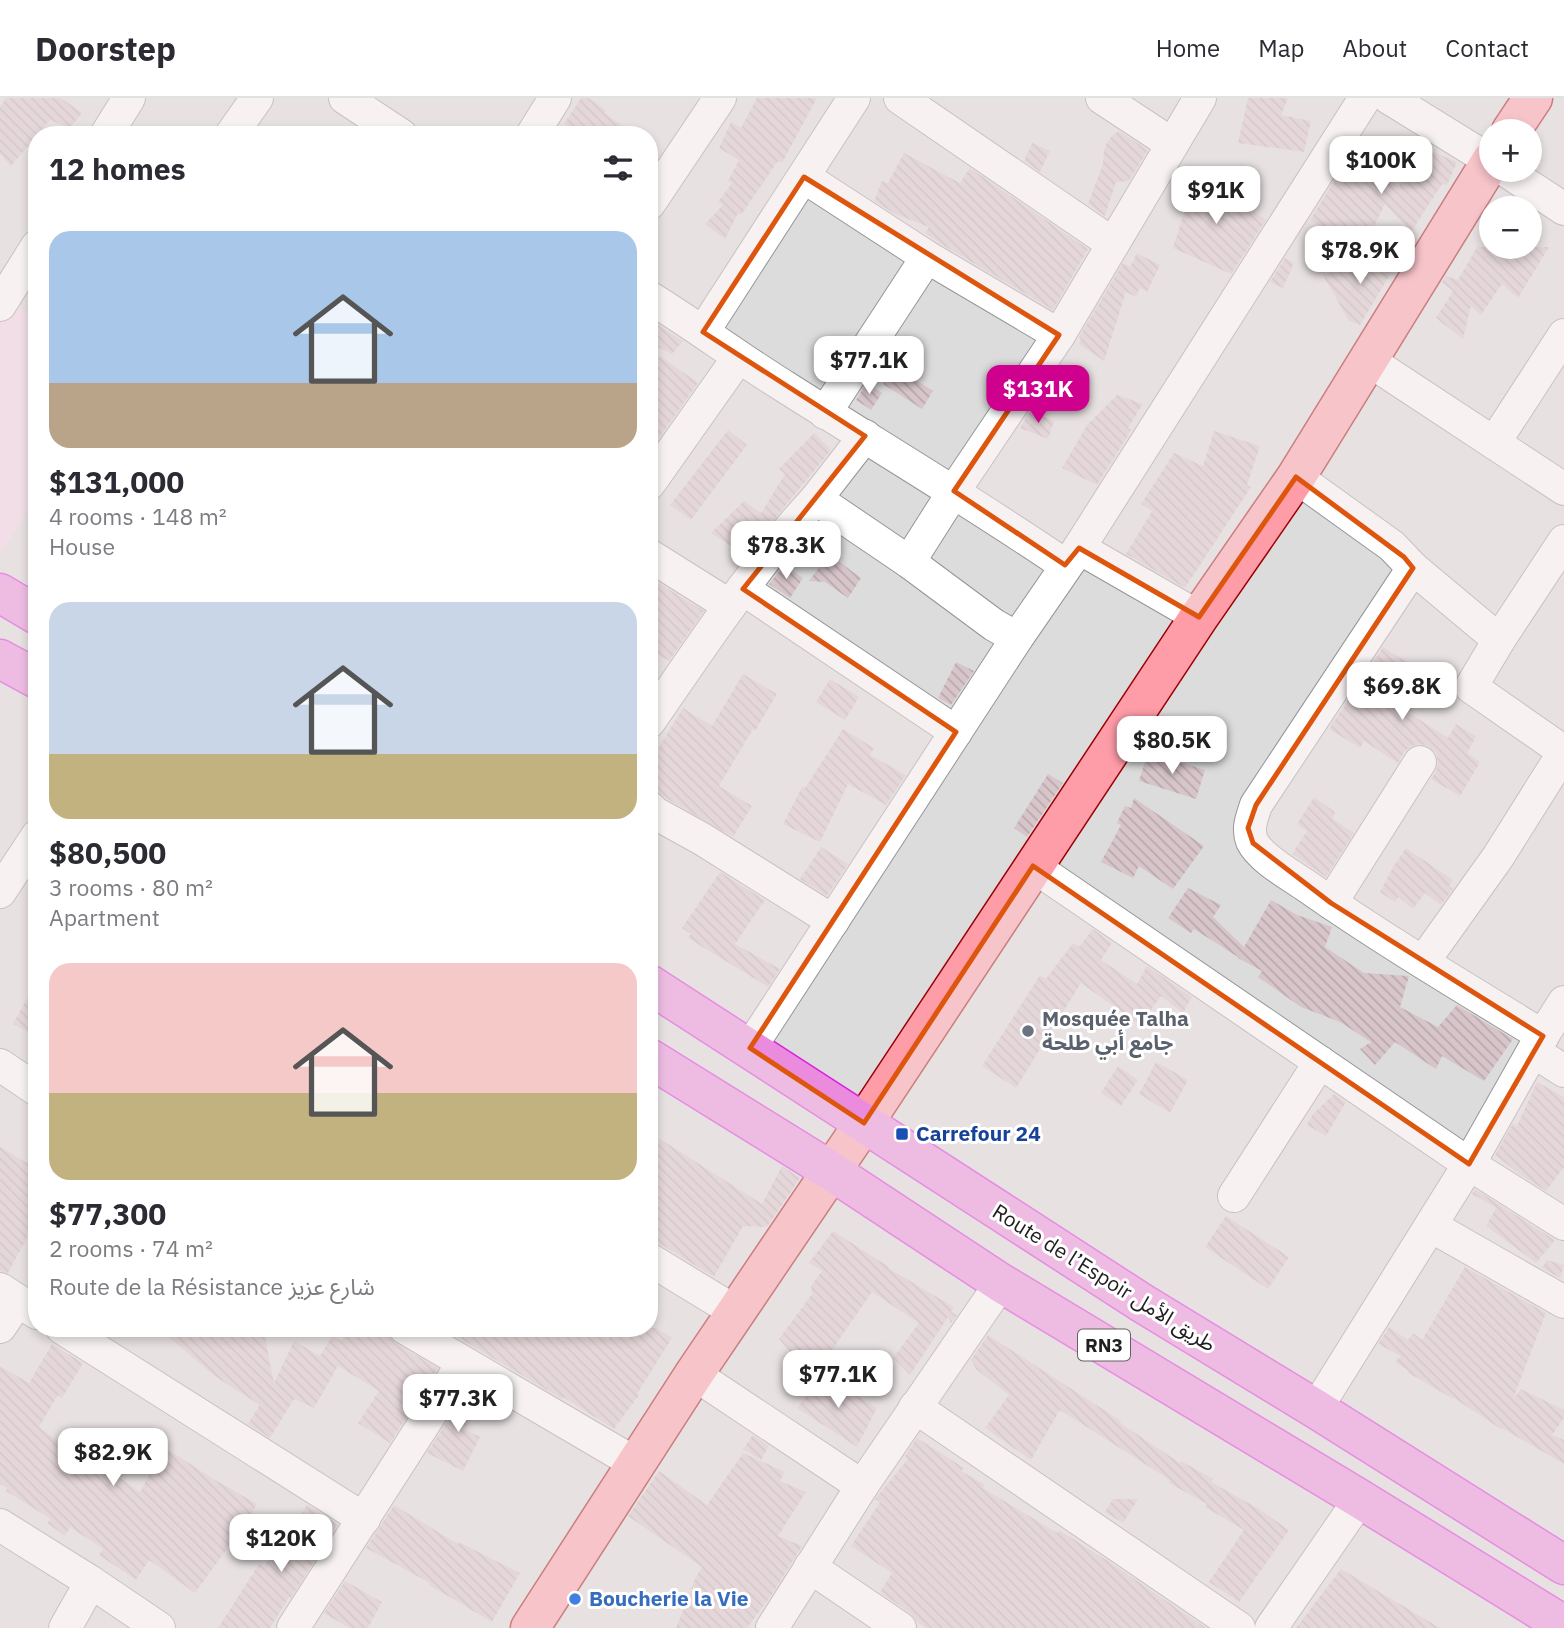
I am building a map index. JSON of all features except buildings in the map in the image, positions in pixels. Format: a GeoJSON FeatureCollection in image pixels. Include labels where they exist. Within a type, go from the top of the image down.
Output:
{"type":"FeatureCollection","features":[{"type":"Feature","properties":{"kind":"highway"},"geometry":{"type":"LineString","coordinates":[[0,593],[28,610]]}},
{"type":"Feature","properties":{"kind":"highway"},"geometry":{"type":"LineString","coordinates":[[0,659],[28,674]]}},
{"type":"Feature","properties":{"kind":"highway","name":"Route de l’Espoir طريق الأمل"},"geometry":{"type":"LineString","coordinates":[[658,990],[1142,1303],[1564,1565]]}},
{"type":"Feature","properties":{"kind":"highway","name":"RN3"},"geometry":{"type":"LineString","coordinates":[[658,1064],[831,1171],[1001,1283],[1564,1625]]}},
{"type":"Feature","properties":{"kind":"main road"},"geometry":{"type":"LineString","coordinates":[[1519,119],[1533,98]]}},
{"type":"Feature","properties":{"kind":"main road"},"geometry":{"type":"LineString","coordinates":[[534,1626],[635,1463],[694,1374],[864,1123],[1199,617],[1296,477],[1479,180]]}},
{"type":"Feature","properties":{"kind":"street"},"geometry":{"type":"LineString","coordinates":[[112,126],[129,98]]}},
{"type":"Feature","properties":{"kind":"street"},"geometry":{"type":"LineString","coordinates":[[237,126],[257,98]]}},
{"type":"Feature","properties":{"kind":"street"},"geometry":{"type":"LineString","coordinates":[[345,98],[387,126]]}},
{"type":"Feature","properties":{"kind":"street"},"geometry":{"type":"LineString","coordinates":[[537,126],[555,98]]}},
{"type":"Feature","properties":{"kind":"street"},"geometry":{"type":"LineString","coordinates":[[658,191],[720,98]]}},
{"type":"Feature","properties":{"kind":"street"},"geometry":{"type":"LineString","coordinates":[[703,332],[854,98]]}},
{"type":"Feature","properties":{"kind":"street"},"geometry":{"type":"LineString","coordinates":[[900,98],[1113,244]]}},
{"type":"Feature","properties":{"kind":"street"},"geometry":{"type":"LineString","coordinates":[[1102,98],[1171,144]]}},
{"type":"Feature","properties":{"kind":"street"},"geometry":{"type":"LineString","coordinates":[[909,562],[1059,335],[1200,98]]}},
{"type":"Feature","properties":{"kind":"street"},"geometry":{"type":"LineString","coordinates":[[750,1048],[1072,557],[1365,98]]}},
{"type":"Feature","properties":{"kind":"street"},"geometry":{"type":"LineString","coordinates":[[1389,98],[1479,154]]}},
{"type":"Feature","properties":{"kind":"street"},"geometry":{"type":"LineString","coordinates":[[804,177],[927,257],[1059,335]]}},
{"type":"Feature","properties":{"kind":"street"},"geometry":{"type":"LineString","coordinates":[[1523,182],[1564,209]]}},
{"type":"Feature","properties":{"kind":"street"},"geometry":{"type":"LineString","coordinates":[[825,413],[927,257]]}},
{"type":"Feature","properties":{"kind":"street"},"geometry":{"type":"LineString","coordinates":[[0,305],[28,260]]}},
{"type":"Feature","properties":{"kind":"street"},"geometry":{"type":"LineString","coordinates":[[658,303],[738,358],[954,491],[1072,557],[1199,617]]}},
{"type":"Feature","properties":{"kind":"street"},"geometry":{"type":"LineString","coordinates":[[1494,443],[1564,335]]}},
{"type":"Feature","properties":{"kind":"street"},"geometry":{"type":"LineString","coordinates":[[658,471],[738,358]]}},
{"type":"Feature","properties":{"kind":"street"},"geometry":{"type":"LineString","coordinates":[[1368,360],[1564,489]]}},
{"type":"Feature","properties":{"kind":"street"},"geometry":{"type":"LineString","coordinates":[[658,709],[788,529],[816,499],[865,436]]}},
{"type":"Feature","properties":{"kind":"street"},"geometry":{"type":"LineString","coordinates":[[1296,477],[1392,546],[1413,568],[1499,640]]}},
{"type":"Feature","properties":{"kind":"street"},"geometry":{"type":"LineString","coordinates":[[816,499],[909,562],[994,625],[1017,638]]}},
{"type":"Feature","properties":{"kind":"street"},"geometry":{"type":"LineString","coordinates":[[1423,962],[1498,857],[1564,752],[1471,687],[1499,640],[1562,548]]}},
{"type":"Feature","properties":{"kind":"street"},"geometry":{"type":"LineString","coordinates":[[658,559],[737,598],[956,732]]}},
{"type":"Feature","properties":{"kind":"street"},"geometry":{"type":"LineString","coordinates":[[1413,568],[1256,806],[1248,828],[1253,843],[1266,858],[1423,962],[1538,1044],[1564,1071]]}},
{"type":"Feature","properties":{"kind":"street"},"geometry":{"type":"LineString","coordinates":[[1331,903],[1420,762]]}},
{"type":"Feature","properties":{"kind":"street"},"geometry":{"type":"LineString","coordinates":[[658,815],[833,920]]}},
{"type":"Feature","properties":{"kind":"street"},"geometry":{"type":"LineString","coordinates":[[0,892],[28,856]]}},
{"type":"Feature","properties":{"kind":"street"},"geometry":{"type":"LineString","coordinates":[[1033,866],[1469,1164],[1564,1224]]}},
{"type":"Feature","properties":{"kind":"street"},"geometry":{"type":"LineString","coordinates":[[1316,1409],[1469,1164],[1564,1002]]}},
{"type":"Feature","properties":{"kind":"street"},"geometry":{"type":"LineString","coordinates":[[1234,1196],[1320,1062]]}},
{"type":"Feature","properties":{"kind":"street"},"geometry":{"type":"LineString","coordinates":[[0,1065],[28,1084]]}},
{"type":"Feature","properties":{"kind":"street"},"geometry":{"type":"LineString","coordinates":[[1431,1226],[1564,1303]]}},
{"type":"Feature","properties":{"kind":"street"},"geometry":{"type":"LineString","coordinates":[[658,1264],[736,1312]]}},
{"type":"Feature","properties":{"kind":"street"},"geometry":{"type":"LineString","coordinates":[[772,1628],[862,1486],[1001,1283]]}},
{"type":"Feature","properties":{"kind":"street"},"geometry":{"type":"LineString","coordinates":[[0,1326],[18,1301]]}},
{"type":"Feature","properties":{"kind":"street"},"geometry":{"type":"LineString","coordinates":[[76,1337],[364,1519]]}},
{"type":"Feature","properties":{"kind":"street"},"geometry":{"type":"LineString","coordinates":[[420,1337],[635,1463]]}},
{"type":"Feature","properties":{"kind":"street"},"geometry":{"type":"LineString","coordinates":[[307,1623],[364,1519],[463,1363]]}},
{"type":"Feature","properties":{"kind":"street"},"geometry":{"type":"LineString","coordinates":[[694,1374],[862,1486]]}},
{"type":"Feature","properties":{"kind":"street"},"geometry":{"type":"LineString","coordinates":[[915,1407],[1238,1628]]}},
{"type":"Feature","properties":{"kind":"street"},"geometry":{"type":"LineString","coordinates":[[1272,1628],[1360,1499]]}},
{"type":"Feature","properties":{"kind":"street"},"geometry":{"type":"LineString","coordinates":[[0,1525],[159,1628]]}},
{"type":"Feature","properties":{"kind":"street"},"geometry":{"type":"LineString","coordinates":[[810,1567],[900,1628]]}},
{"type":"Feature","properties":{"kind":"street"},"geometry":{"type":"LineString","coordinates":[[65,1628],[91,1582]]}},
{"type":"Feature","properties":{"kind":"highlighted area"},"geometry":{"type":"Polygon","coordinates":[[[804,177],[1059,335],[954,491],[1065,565],[1079,548],[1199,617],[1296,477],[1404,557],[1413,568],[1256,805],[1248,828],[1253,843],[1331,903],[1543,1036],[1469,1164],[1033,866],[864,1123],[750,1048],[956,732],[743,589],[865,436],[703,332],[804,177]]]}},
{"type":"Feature","properties":{"kind":"shaded area"},"geometry":{"type":"Polygon","coordinates":[[[0,98],[1564,98],[1564,1628],[0,1628],[0,98]]]}},
{"type":"Feature","properties":{"kind":"shaded area"},"geometry":{"type":"Polygon","coordinates":[[[14,303],[28,312],[28,511],[0,556],[0,325],[14,303]]]}},
{"type":"Feature","properties":{"kind":"place","name":"Mosquée Talha جامع أبي طلحة"},"geometry":{"type":"Point","coordinates":[1028,1031]}},
{"type":"Feature","properties":{"kind":"place","name":"Carrefour 24"},"geometry":{"type":"Point","coordinates":[902,1134]}},
{"type":"Feature","properties":{"kind":"place","name":"Boucherie la Vie"},"geometry":{"type":"Point","coordinates":[575,1599]}}]}
